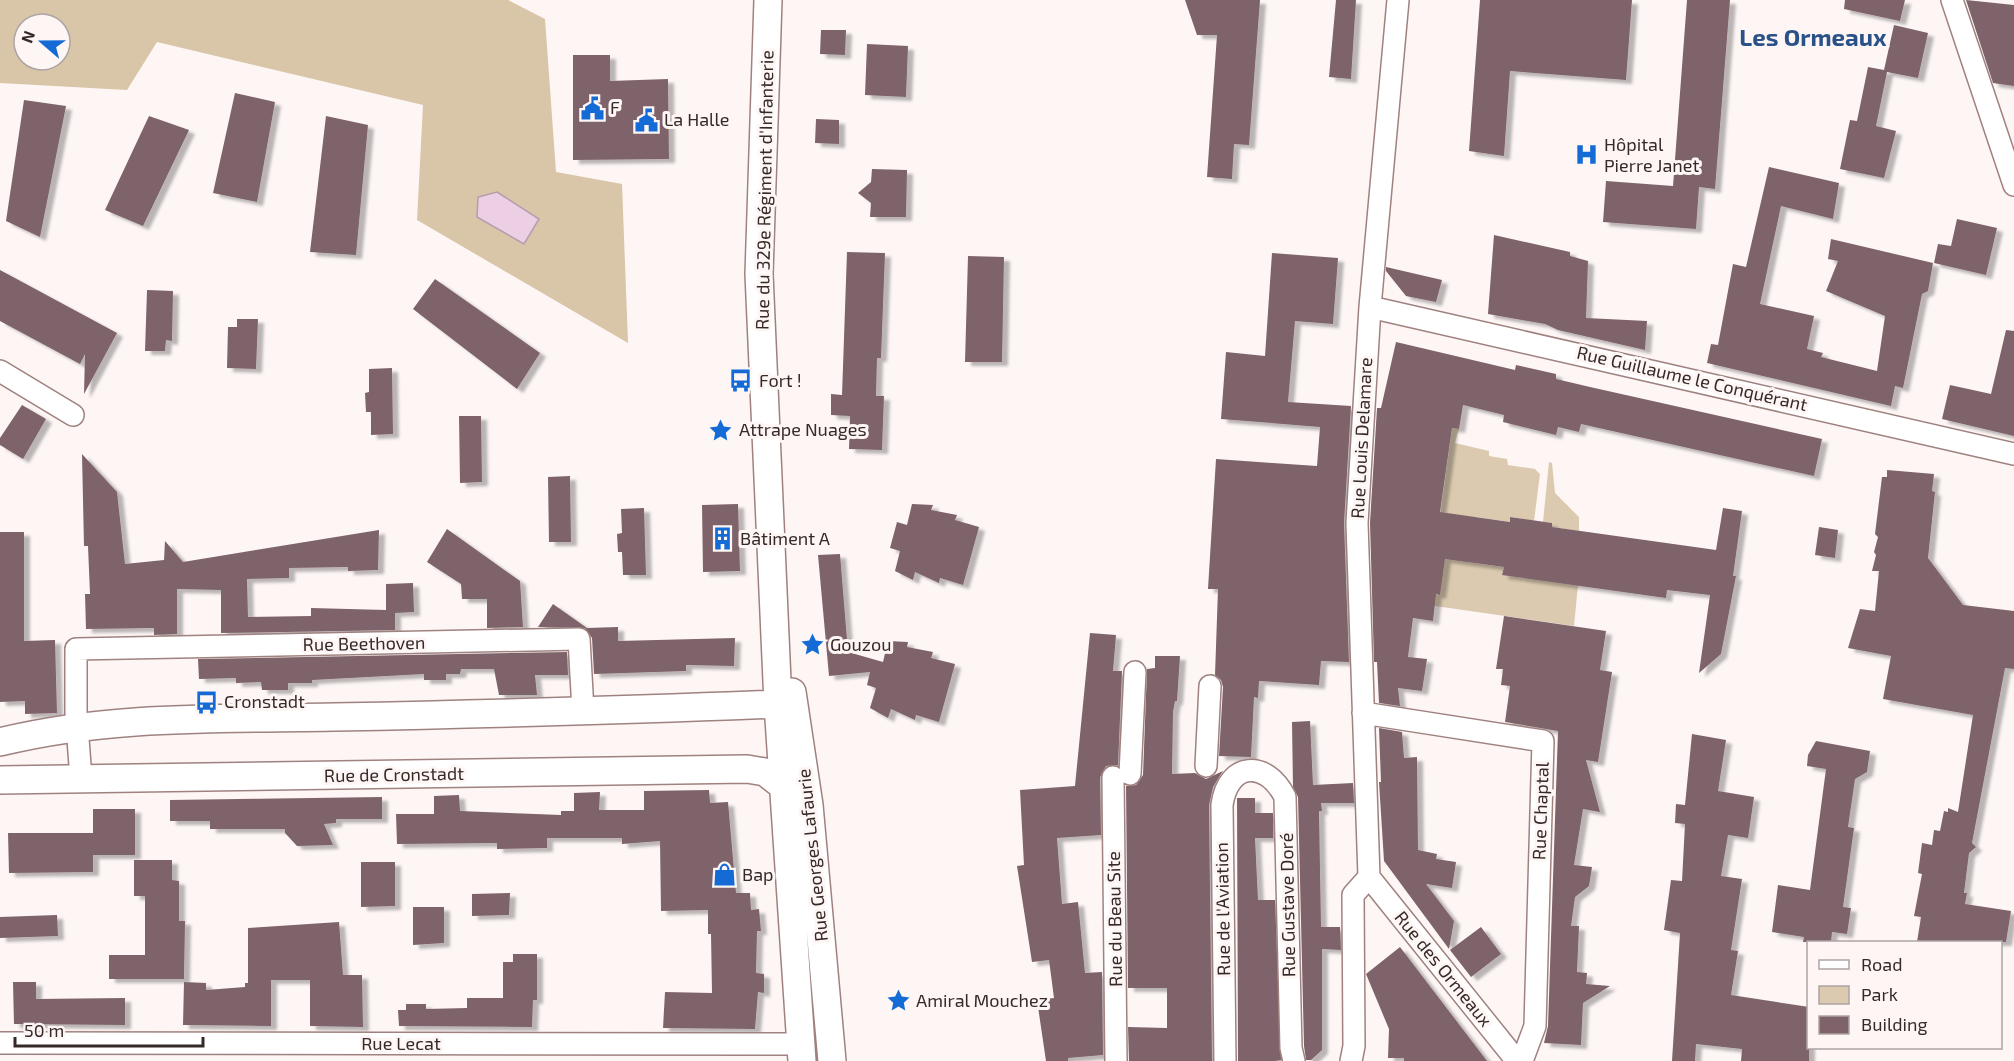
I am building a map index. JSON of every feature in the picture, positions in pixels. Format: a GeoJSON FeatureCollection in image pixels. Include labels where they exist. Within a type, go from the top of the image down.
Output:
{"type":"FeatureCollection","features":[{"type":"Feature","properties":{"kind":"street","name":"Rue du 329e Régiment d'Infanterie"},"geometry":{"type":"LineString","coordinates":[[768,0],[759,274],[778,704]]}},
{"type":"Feature","properties":{"kind":"street","name":"Rue Louis Delamare"},"geometry":{"type":"LineString","coordinates":[[1369,877],[1357,523],[1370,307],[1398,0]]}},
{"type":"Feature","properties":{"kind":"street"},"geometry":{"type":"LineString","coordinates":[[1952,0],[2014,185]]}},
{"type":"Feature","properties":{"kind":"street","name":"Rue Guillaume le Conquérant"},"geometry":{"type":"LineString","coordinates":[[1370,307],[2014,454]]}},
{"type":"Feature","properties":{"kind":"street"},"geometry":{"type":"LineString","coordinates":[[0,371],[73,415]]}},
{"type":"Feature","properties":{"kind":"street","name":"Rue Beethoven"},"geometry":{"type":"LineString","coordinates":[[77,728],[76,650],[579,639],[583,711]]}},
{"type":"Feature","properties":{"kind":"street","name":"Rue Georges Lafaurie"},"geometry":{"type":"LineString","coordinates":[[776,652],[787,675],[793,698],[802,752],[832,1061]]}},
{"type":"Feature","properties":{"kind":"street","name":"Rue du Beau Site"},"geometry":{"type":"LineString","coordinates":[[1116,1061],[1121,775],[1134,672]]}},
{"type":"Feature","properties":{"kind":"street"},"geometry":{"type":"LineString","coordinates":[[1206,766],[1210,686]]}},
{"type":"Feature","properties":{"kind":"street","name":"Rue Georges Lafaurie"},"geometry":{"type":"LineString","coordinates":[[778,704],[802,1053]]}},
{"type":"Feature","properties":{"kind":"street"},"geometry":{"type":"LineString","coordinates":[[0,742],[77,728],[206,719],[583,711],[778,704],[802,752]]}},
{"type":"Feature","properties":{"kind":"street","name":"Rue Chaptal"},"geometry":{"type":"LineString","coordinates":[[1363,713],[1543,741],[1535,1026],[1519,1061]]}},
{"type":"Feature","properties":{"kind":"street"},"geometry":{"type":"LineString","coordinates":[[77,728],[81,778]]}},
{"type":"Feature","properties":{"kind":"street","name":"Rue de Cronstadt"},"geometry":{"type":"LineString","coordinates":[[0,780],[747,769],[765,772],[783,786]]}},
{"type":"Feature","properties":{"kind":"street","name":"Rue de l'Aviation"},"geometry":{"type":"LineString","coordinates":[[1225,1061],[1222,805],[1224,789],[1228,782],[1241,772],[1248,771]]}},
{"type":"Feature","properties":{"kind":"street","name":"Rue Gustave Doré"},"geometry":{"type":"LineString","coordinates":[[1248,771],[1265,773],[1273,779],[1285,797],[1291,1048],[1294,1061]]}},
{"type":"Feature","properties":{"kind":"street"},"geometry":{"type":"LineString","coordinates":[[1351,1061],[1354,1046],[1353,895],[1369,877]]}},
{"type":"Feature","properties":{"kind":"street","name":"Rue des Ormeaux"},"geometry":{"type":"LineString","coordinates":[[1369,877],[1519,1061]]}},
{"type":"Feature","properties":{"kind":"street","name":"Rue Lecat"},"geometry":{"type":"LineString","coordinates":[[0,1043],[802,1053]]}},
{"type":"Feature","properties":{"kind":"green space"},"geometry":{"type":"Polygon","coordinates":[[[1452,428],[1459,429],[1455,443],[1489,451],[1489,456],[1507,459],[1508,465],[1535,469],[1540,474],[1534,521],[1511,517],[1510,522],[1476,517],[1469,562],[1504,567],[1502,574],[1578,585],[1574,626],[1428,605],[1429,593],[1439,595],[1440,517],[1452,428]]]}},
{"type":"Feature","properties":{"kind":"green space"},"geometry":{"type":"Polygon","coordinates":[[[1549,462],[1552,463],[1555,493],[1579,517],[1579,531],[1552,527],[1552,523],[1543,522],[1549,462]]]}},
{"type":"Feature","properties":{"kind":"shaded area"},"geometry":{"type":"Polygon","coordinates":[[[0,0],[508,0],[545,19],[556,172],[622,184],[628,343],[417,220],[423,105],[157,42],[127,90],[0,83],[0,0]]]}},
{"type":"Feature","properties":{"kind":"shaded area"},"geometry":{"type":"Polygon","coordinates":[[[497,192],[539,219],[524,244],[477,217],[478,197],[497,192]]]}},
{"type":"Feature","properties":{"kind":"building"},"geometry":{"type":"Polygon","coordinates":[[[1185,0],[1260,0],[1249,145],[1234,144],[1232,179],[1207,177],[1217,35],[1197,35],[1185,0]]]}},
{"type":"Feature","properties":{"kind":"building"},"geometry":{"type":"Polygon","coordinates":[[[1336,0],[1356,0],[1351,79],[1329,77],[1336,0]]]}},
{"type":"Feature","properties":{"kind":"building"},"geometry":{"type":"Polygon","coordinates":[[[1480,0],[1632,0],[1626,80],[1510,71],[1504,156],[1469,151],[1480,0]]]}},
{"type":"Feature","properties":{"kind":"building"},"geometry":{"type":"Polygon","coordinates":[[[1687,0],[1730,0],[1715,189],[1699,187],[1696,229],[1603,222],[1606,181],[1673,186],[1687,0]]]}},
{"type":"Feature","properties":{"kind":"building"},"geometry":{"type":"Polygon","coordinates":[[[1845,0],[1905,0],[1900,21],[1844,9],[1845,0]]]}},
{"type":"Feature","properties":{"kind":"building"},"geometry":{"type":"Polygon","coordinates":[[[1966,0],[2014,5],[2014,86],[1993,83],[1966,0]]]}},
{"type":"Feature","properties":{"kind":"building"},"geometry":{"type":"Polygon","coordinates":[[[1894,25],[1928,33],[1918,78],[1887,72],[1876,126],[1896,131],[1884,178],[1840,169],[1850,120],[1857,121],[1868,67],[1884,70],[1894,25]]]}},
{"type":"Feature","properties":{"kind":"building"},"geometry":{"type":"Polygon","coordinates":[[[821,30],[846,30],[845,55],[820,54],[821,30]]]}},
{"type":"Feature","properties":{"kind":"building"},"geometry":{"type":"Polygon","coordinates":[[[867,44],[908,46],[906,97],[865,95],[867,44]]]}},
{"type":"Feature","properties":{"kind":"building"},"geometry":{"type":"Polygon","coordinates":[[[573,55],[610,55],[610,81],[668,79],[669,159],[573,160],[573,55]]]}},
{"type":"Feature","properties":{"kind":"building"},"geometry":{"type":"Polygon","coordinates":[[[235,93],[275,102],[257,202],[213,193],[235,93]]]}},
{"type":"Feature","properties":{"kind":"building"},"geometry":{"type":"Polygon","coordinates":[[[24,100],[66,106],[40,237],[6,221],[24,100]]]}},
{"type":"Feature","properties":{"kind":"building"},"geometry":{"type":"Polygon","coordinates":[[[149,116],[189,130],[143,226],[105,210],[149,116]]]}},
{"type":"Feature","properties":{"kind":"building"},"geometry":{"type":"Polygon","coordinates":[[[326,116],[368,125],[356,255],[310,252],[326,116]]]}},
{"type":"Feature","properties":{"kind":"building"},"geometry":{"type":"Polygon","coordinates":[[[816,119],[839,120],[839,144],[815,143],[816,119]]]}},
{"type":"Feature","properties":{"kind":"building"},"geometry":{"type":"Polygon","coordinates":[[[1769,167],[1839,183],[1833,219],[1781,206],[1760,304],[1814,316],[1807,349],[1823,353],[1821,357],[1877,371],[1885,316],[1826,291],[1838,261],[1828,259],[1831,239],[1933,263],[1928,291],[1922,294],[1903,388],[1895,386],[1891,406],[1707,363],[1711,344],[1718,345],[1733,264],[1746,267],[1769,167]]]}},
{"type":"Feature","properties":{"kind":"building"},"geometry":{"type":"Polygon","coordinates":[[[872,169],[907,170],[906,217],[870,217],[871,203],[858,193],[871,182],[872,169]]]}},
{"type":"Feature","properties":{"kind":"building"},"geometry":{"type":"Polygon","coordinates":[[[1957,219],[1997,228],[1986,275],[1934,263],[1938,244],[1951,246],[1957,219]]]}},
{"type":"Feature","properties":{"kind":"building"},"geometry":{"type":"Polygon","coordinates":[[[1494,235],[1570,252],[1570,256],[1588,261],[1586,318],[1647,321],[1645,350],[1558,330],[1545,324],[1488,314],[1494,235]]]}},
{"type":"Feature","properties":{"kind":"building"},"geometry":{"type":"Polygon","coordinates":[[[847,252],[885,253],[881,358],[877,358],[876,396],[884,396],[882,450],[849,449],[850,416],[831,415],[831,394],[842,395],[847,252]]]}},
{"type":"Feature","properties":{"kind":"building"},"geometry":{"type":"Polygon","coordinates":[[[1272,253],[1338,258],[1333,324],[1295,321],[1288,402],[1351,406],[1344,523],[1349,662],[1321,661],[1319,685],[1259,681],[1258,698],[1254,697],[1251,757],[1219,756],[1223,687],[1221,680],[1215,675],[1218,589],[1208,589],[1216,459],[1317,466],[1320,427],[1221,419],[1226,352],[1265,356],[1272,253]]]}},
{"type":"Feature","properties":{"kind":"building"},"geometry":{"type":"Polygon","coordinates":[[[968,256],[1004,257],[1002,362],[965,362],[968,256]]]}},
{"type":"Feature","properties":{"kind":"building"},"geometry":{"type":"Polygon","coordinates":[[[1386,267],[1442,280],[1436,302],[1406,296],[1386,271],[1386,267]]]}},
{"type":"Feature","properties":{"kind":"building"},"geometry":{"type":"Polygon","coordinates":[[[0,270],[117,333],[84,394],[85,354],[80,364],[0,321],[0,270]]]}},
{"type":"Feature","properties":{"kind":"building"},"geometry":{"type":"Polygon","coordinates":[[[435,279],[540,353],[517,389],[413,309],[435,279]]]}},
{"type":"Feature","properties":{"kind":"building"},"geometry":{"type":"Polygon","coordinates":[[[147,290],[173,291],[172,341],[166,340],[165,351],[145,351],[147,290]]]}},
{"type":"Feature","properties":{"kind":"building"},"geometry":{"type":"Polygon","coordinates":[[[237,319],[258,319],[256,369],[227,368],[228,327],[237,327],[237,319]]]}},
{"type":"Feature","properties":{"kind":"building"},"geometry":{"type":"Polygon","coordinates":[[[2006,330],[2014,331],[2014,436],[1942,419],[1950,385],[1991,394],[2006,330]]]}},
{"type":"Feature","properties":{"kind":"building"},"geometry":{"type":"Polygon","coordinates":[[[1396,342],[1515,370],[1516,365],[1556,374],[1556,379],[1822,439],[1814,476],[1581,424],[1579,432],[1558,427],[1556,435],[1503,422],[1504,415],[1463,405],[1459,429],[1452,428],[1440,512],[1510,522],[1510,517],[1552,523],[1552,527],[1716,550],[1723,508],[1742,511],[1733,576],[1736,576],[1721,654],[1699,673],[1710,595],[1667,590],[1666,598],[1502,575],[1504,567],[1445,559],[1440,595],[1436,594],[1433,621],[1413,618],[1408,657],[1427,659],[1422,691],[1398,688],[1400,706],[1379,703],[1377,662],[1374,662],[1370,523],[1377,408],[1381,408],[1396,342]]]}},
{"type":"Feature","properties":{"kind":"building"},"geometry":{"type":"Polygon","coordinates":[[[392,368],[393,434],[371,435],[371,412],[366,412],[365,393],[369,392],[369,369],[392,368]]]}},
{"type":"Feature","properties":{"kind":"building"},"geometry":{"type":"Polygon","coordinates":[[[22,405],[46,419],[23,459],[0,445],[0,438],[22,405]]]}},
{"type":"Feature","properties":{"kind":"building"},"geometry":{"type":"Polygon","coordinates":[[[459,416],[481,416],[482,482],[460,483],[459,416]]]}},
{"type":"Feature","properties":{"kind":"building"},"geometry":{"type":"Polygon","coordinates":[[[82,454],[117,492],[125,564],[164,560],[165,541],[183,562],[379,530],[378,570],[348,571],[348,567],[289,568],[289,578],[247,579],[248,617],[311,616],[311,608],[386,610],[386,584],[413,583],[414,612],[395,613],[395,630],[221,633],[221,590],[177,589],[177,634],[154,635],[154,628],[86,629],[85,594],[90,594],[88,546],[84,546],[82,454]]]}},
{"type":"Feature","properties":{"kind":"building"},"geometry":{"type":"Polygon","coordinates":[[[1887,470],[1934,474],[1932,491],[1935,492],[1928,558],[1963,605],[2014,611],[2014,669],[2005,668],[1972,843],[1976,847],[1969,853],[1964,893],[1967,893],[1965,904],[2011,911],[2006,942],[1917,941],[1921,917],[1914,916],[1922,874],[1918,873],[1922,843],[1932,845],[1934,830],[1940,831],[1944,811],[1948,812],[1948,808],[1958,812],[1973,715],[1883,699],[1891,656],[1848,648],[1860,609],[1875,611],[1879,571],[1872,571],[1878,537],[1875,534],[1882,477],[1887,477],[1887,470]]]}},
{"type":"Feature","properties":{"kind":"building"},"geometry":{"type":"Polygon","coordinates":[[[570,476],[571,542],[549,542],[548,477],[570,476]]]}},
{"type":"Feature","properties":{"kind":"building","name":"Bâtiment A"},"geometry":{"type":"Polygon","coordinates":[[[738,504],[740,571],[703,572],[702,505],[738,504]]]}},
{"type":"Feature","properties":{"kind":"building"},"geometry":{"type":"Polygon","coordinates":[[[912,504],[933,505],[931,510],[957,515],[955,520],[979,527],[963,585],[940,578],[939,583],[915,572],[913,580],[895,571],[900,551],[890,548],[897,522],[907,525],[912,504]]]}},
{"type":"Feature","properties":{"kind":"building"},"geometry":{"type":"Polygon","coordinates":[[[644,508],[646,575],[623,575],[622,552],[618,552],[617,534],[622,533],[621,509],[644,508]]]}},
{"type":"Feature","properties":{"kind":"building"},"geometry":{"type":"Polygon","coordinates":[[[1819,527],[1838,530],[1835,558],[1815,555],[1819,527]]]}},
{"type":"Feature","properties":{"kind":"building"},"geometry":{"type":"Polygon","coordinates":[[[447,529],[520,581],[523,627],[487,628],[487,599],[462,599],[461,584],[427,562],[447,529]]]}},
{"type":"Feature","properties":{"kind":"building"},"geometry":{"type":"Polygon","coordinates":[[[0,532],[24,532],[24,641],[55,640],[57,713],[25,714],[25,701],[0,702],[0,532]]]}},
{"type":"Feature","properties":{"kind":"building"},"geometry":{"type":"Polygon","coordinates":[[[840,554],[848,652],[883,662],[888,641],[908,642],[907,647],[933,652],[931,658],[955,664],[939,722],[916,715],[915,720],[891,709],[888,718],[870,708],[876,688],[867,685],[870,672],[829,676],[818,555],[840,554]]]}},
{"type":"Feature","properties":{"kind":"building"},"geometry":{"type":"Polygon","coordinates":[[[553,604],[587,628],[618,627],[618,641],[735,638],[734,666],[686,665],[686,671],[594,674],[592,638],[585,628],[538,627],[553,604]]]}},
{"type":"Feature","properties":{"kind":"building"},"geometry":{"type":"Polygon","coordinates":[[[1504,616],[1606,631],[1600,670],[1612,672],[1598,762],[1586,760],[1600,812],[1583,809],[1574,865],[1592,867],[1589,886],[1575,897],[1571,926],[1579,926],[1577,972],[1587,973],[1586,984],[1610,986],[1583,1003],[1581,1045],[1544,1043],[1548,1026],[1558,731],[1505,722],[1510,686],[1501,685],[1503,669],[1496,669],[1504,616]]]}},
{"type":"Feature","properties":{"kind":"building"},"geometry":{"type":"Polygon","coordinates":[[[1090,633],[1116,635],[1113,671],[1122,671],[1118,765],[1106,766],[1100,777],[1101,835],[1057,838],[1062,904],[1078,902],[1085,973],[1102,972],[1103,1055],[1068,1058],[1068,1061],[1046,1061],[1037,1000],[1054,998],[1049,960],[1032,962],[1017,866],[1024,865],[1020,790],[1075,786],[1090,633]]]}},
{"type":"Feature","properties":{"kind":"building"},"geometry":{"type":"Polygon","coordinates":[[[567,652],[568,675],[535,675],[537,695],[499,695],[494,669],[461,669],[460,674],[446,674],[446,680],[424,680],[424,674],[312,680],[312,683],[288,683],[288,690],[262,690],[261,682],[236,683],[236,678],[199,679],[198,659],[567,652]]]}},
{"type":"Feature","properties":{"kind":"building"},"geometry":{"type":"Polygon","coordinates":[[[1155,656],[1180,656],[1177,701],[1175,701],[1173,712],[1172,774],[1195,773],[1206,779],[1223,771],[1213,787],[1209,805],[1212,1061],[1129,1061],[1128,1027],[1167,1028],[1167,988],[1128,988],[1126,786],[1136,785],[1143,775],[1147,669],[1155,668],[1155,656]]]}},
{"type":"Feature","properties":{"kind":"building"},"geometry":{"type":"Polygon","coordinates":[[[1310,721],[1313,785],[1353,783],[1354,803],[1321,803],[1322,811],[1319,811],[1321,927],[1340,927],[1341,950],[1322,949],[1322,1050],[1311,1060],[1306,1060],[1298,797],[1293,787],[1292,722],[1310,721]]]}},
{"type":"Feature","properties":{"kind":"building"},"geometry":{"type":"Polygon","coordinates":[[[1379,728],[1402,732],[1404,758],[1417,757],[1418,850],[1437,854],[1436,859],[1456,862],[1452,888],[1426,884],[1454,921],[1449,949],[1384,861],[1379,782],[1381,782],[1379,728]]]}},
{"type":"Feature","properties":{"kind":"building"},"geometry":{"type":"Polygon","coordinates":[[[1692,734],[1726,740],[1718,791],[1754,797],[1748,838],[1728,835],[1721,876],[1742,879],[1731,950],[1738,951],[1731,995],[1807,1007],[1809,1061],[1741,1061],[1742,1049],[1696,1044],[1695,1061],[1672,1061],[1680,933],[1664,930],[1671,880],[1682,881],[1685,824],[1675,823],[1676,804],[1685,805],[1692,734]]]}},
{"type":"Feature","properties":{"kind":"building"},"geometry":{"type":"Polygon","coordinates":[[[1816,741],[1870,751],[1867,772],[1855,779],[1848,827],[1854,828],[1843,907],[1851,908],[1847,934],[1832,932],[1831,941],[1803,942],[1804,937],[1772,932],[1778,885],[1810,890],[1826,769],[1807,766],[1808,755],[1816,741]]]}},
{"type":"Feature","properties":{"kind":"building"},"geometry":{"type":"Polygon","coordinates":[[[709,790],[710,803],[728,802],[736,893],[750,893],[751,910],[759,909],[761,931],[757,931],[756,973],[764,974],[764,993],[758,992],[755,1029],[663,1028],[665,992],[712,993],[711,934],[708,934],[708,910],[661,911],[660,841],[622,844],[622,838],[547,838],[547,848],[497,849],[497,843],[397,844],[396,814],[434,814],[434,796],[459,795],[460,811],[561,815],[561,811],[574,811],[574,793],[600,792],[599,810],[644,810],[644,791],[709,790]]]}},
{"type":"Feature","properties":{"kind":"building"},"geometry":{"type":"Polygon","coordinates":[[[382,797],[382,819],[336,819],[336,823],[324,824],[333,845],[297,846],[285,833],[285,829],[210,829],[210,821],[170,821],[170,800],[382,797]]]}},
{"type":"Feature","properties":{"kind":"building"},"geometry":{"type":"Polygon","coordinates":[[[1237,798],[1255,798],[1255,813],[1273,813],[1273,838],[1255,838],[1258,900],[1275,900],[1281,1060],[1275,1061],[1238,1061],[1237,798]]]}},
{"type":"Feature","properties":{"kind":"building"},"geometry":{"type":"Polygon","coordinates":[[[93,809],[135,809],[135,855],[93,855],[93,872],[9,873],[8,833],[93,833],[93,809]]]}},
{"type":"Feature","properties":{"kind":"building"},"geometry":{"type":"Polygon","coordinates":[[[134,860],[172,860],[172,880],[179,881],[179,921],[185,921],[184,979],[109,979],[109,955],[145,955],[145,896],[134,896],[134,860]]]}},
{"type":"Feature","properties":{"kind":"building"},"geometry":{"type":"Polygon","coordinates":[[[361,862],[395,862],[395,906],[361,907],[361,862]]]}},
{"type":"Feature","properties":{"kind":"building"},"geometry":{"type":"Polygon","coordinates":[[[510,893],[509,915],[472,916],[472,894],[510,893]]]}},
{"type":"Feature","properties":{"kind":"building"},"geometry":{"type":"Polygon","coordinates":[[[413,907],[444,907],[444,943],[413,945],[413,907]]]}},
{"type":"Feature","properties":{"kind":"building"},"geometry":{"type":"Polygon","coordinates":[[[57,915],[58,936],[0,938],[0,917],[57,915]]]}},
{"type":"Feature","properties":{"kind":"building"},"geometry":{"type":"Polygon","coordinates":[[[339,922],[343,975],[362,975],[363,1027],[310,1026],[310,980],[271,980],[271,1026],[183,1025],[184,982],[206,983],[206,990],[245,987],[245,983],[248,983],[248,928],[339,922]]]}},
{"type":"Feature","properties":{"kind":"building"},"geometry":{"type":"Polygon","coordinates":[[[1481,927],[1501,954],[1471,977],[1450,950],[1481,927]]]}},
{"type":"Feature","properties":{"kind":"building"},"geometry":{"type":"Polygon","coordinates":[[[1400,947],[1487,1061],[1404,1061],[1404,1058],[1388,1058],[1389,1029],[1366,974],[1400,947]]]}},
{"type":"Feature","properties":{"kind":"building"},"geometry":{"type":"Polygon","coordinates":[[[513,954],[537,954],[537,1000],[533,1000],[532,1027],[399,1026],[398,1010],[406,1010],[406,1004],[426,1004],[426,1009],[467,1008],[467,998],[503,998],[503,962],[513,962],[513,954]]]}},
{"type":"Feature","properties":{"kind":"building"},"geometry":{"type":"Polygon","coordinates":[[[13,982],[36,982],[36,999],[125,998],[125,1025],[14,1024],[13,982]]]}},
{"type":"Feature","properties":{"kind":"place","name":"F"},"geometry":{"type":"Point","coordinates":[592,108]}},
{"type":"Feature","properties":{"kind":"place","name":"La Halle"},"geometry":{"type":"Point","coordinates":[646,120]}},
{"type":"Feature","properties":{"kind":"place","name":"Hôpital Pierre Janet"},"geometry":{"type":"Point","coordinates":[1586,155]}},
{"type":"Feature","properties":{"kind":"place","name":"Fort !"},"geometry":{"type":"Point","coordinates":[741,381]}},
{"type":"Feature","properties":{"kind":"place","name":"Attrape Nuages"},"geometry":{"type":"Point","coordinates":[721,430]}},
{"type":"Feature","properties":{"kind":"place","name":"Bâtiment A"},"geometry":{"type":"Point","coordinates":[722,539]}},
{"type":"Feature","properties":{"kind":"place","name":"Gouzou"},"geometry":{"type":"Point","coordinates":[812,645]}},
{"type":"Feature","properties":{"kind":"place","name":"Cronstadt"},"geometry":{"type":"Point","coordinates":[206,702]}},
{"type":"Feature","properties":{"kind":"place","name":"Bap"},"geometry":{"type":"Point","coordinates":[724,875]}},
{"type":"Feature","properties":{"kind":"place","name":"Amiral Mouchez"},"geometry":{"type":"Point","coordinates":[898,1001]}},
{"type":"Feature","properties":{"kind":"district","name":"Les Ormeaux"},"geometry":{"type":"Point","coordinates":[1813,38]}}]}
